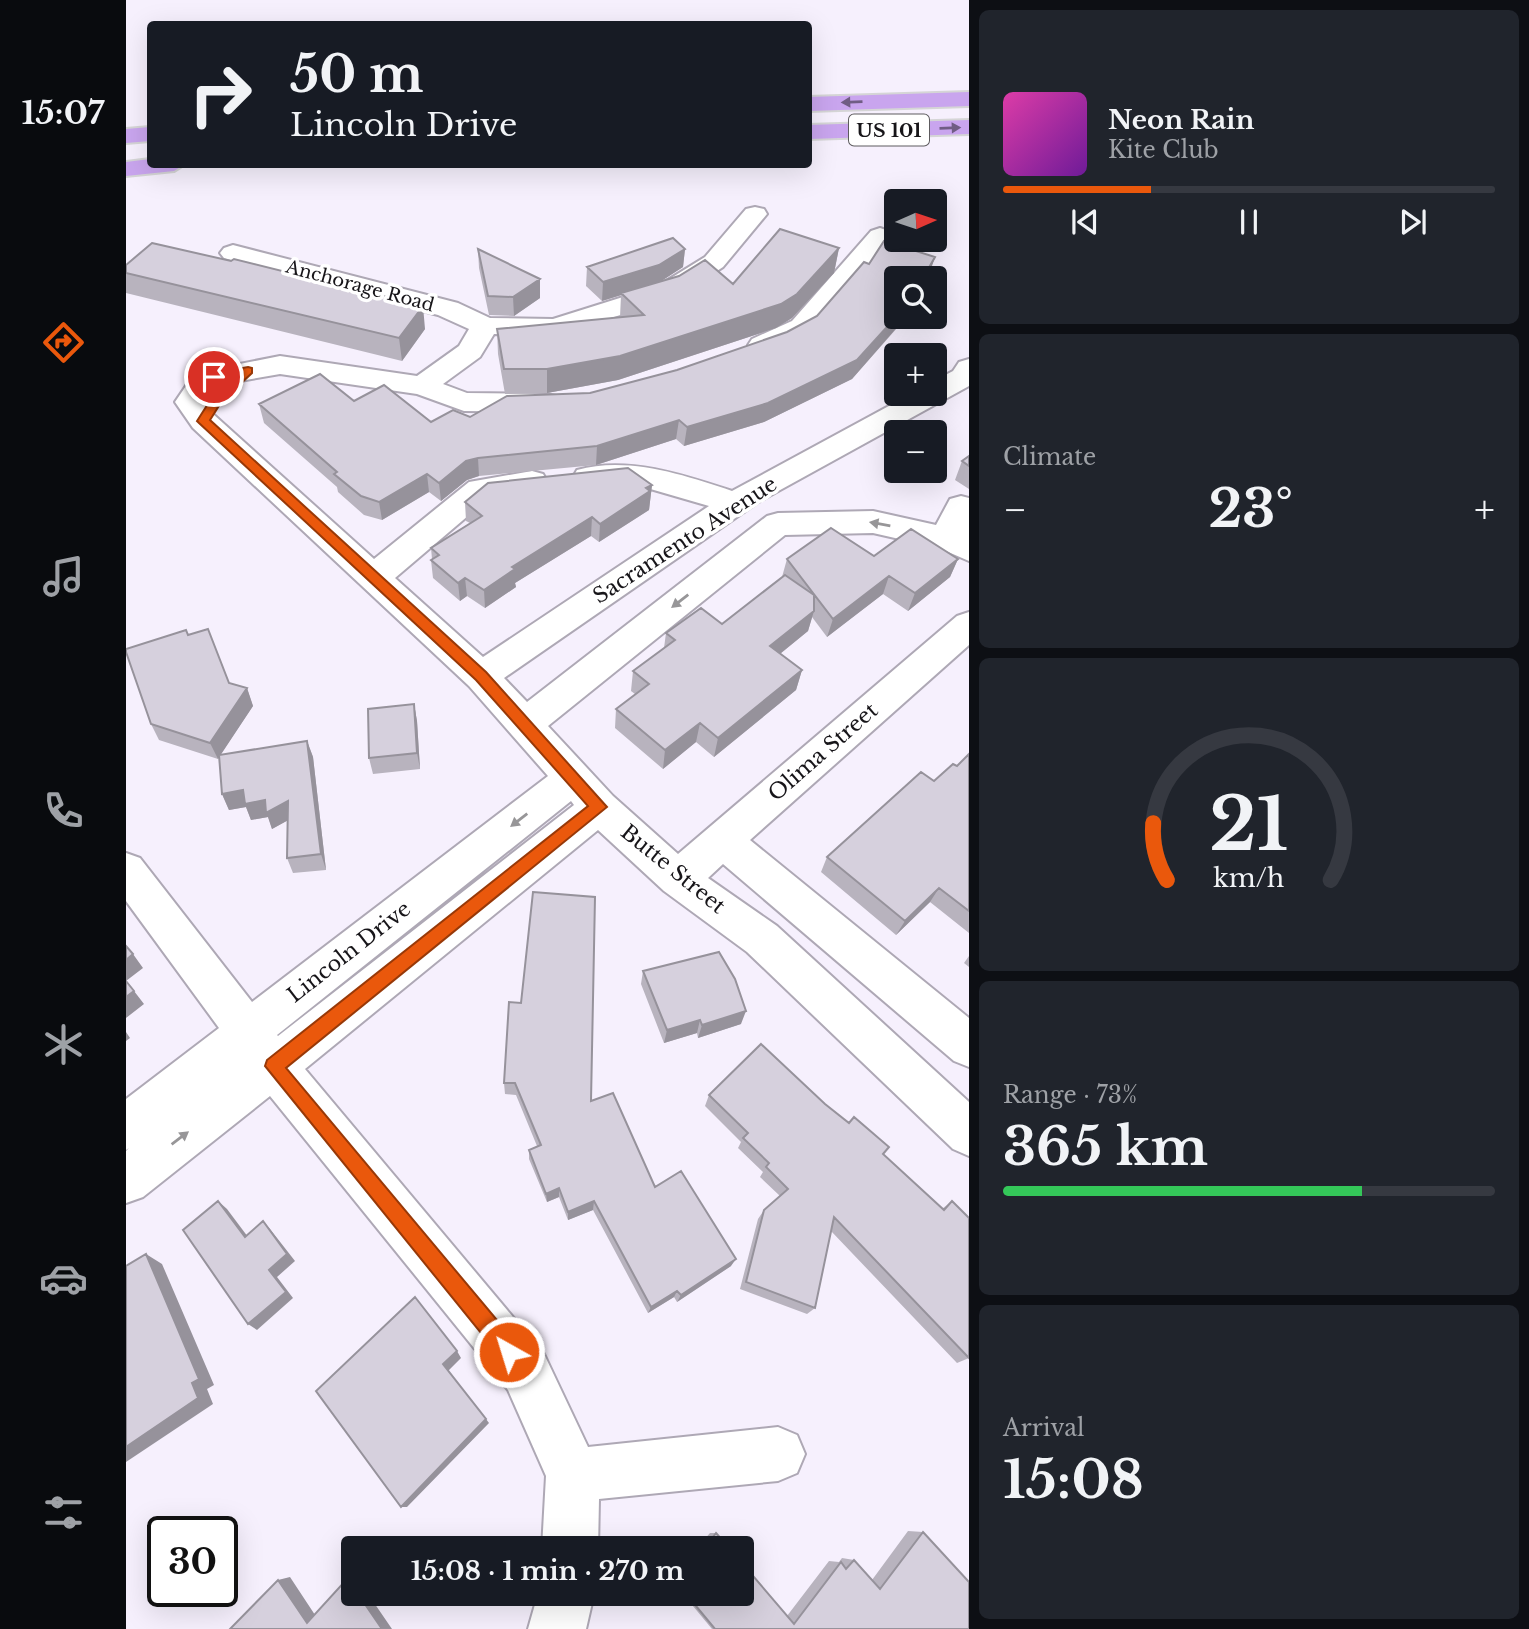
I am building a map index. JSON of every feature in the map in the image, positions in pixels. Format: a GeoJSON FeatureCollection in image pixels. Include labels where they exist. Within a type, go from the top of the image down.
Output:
{"type":"FeatureCollection","features":[{"type":"Feature","properties":{"kind":"highway","name":"US 101"},"geometry":{"type":"LineString","coordinates":[[812,104],[969,99]]}},
{"type":"Feature","properties":{"kind":"highway","name":"US 101"},"geometry":{"type":"LineString","coordinates":[[812,132],[969,128]]}},
{"type":"Feature","properties":{"kind":"highway"},"geometry":{"type":"LineString","coordinates":[[126,136],[147,134]]}},
{"type":"Feature","properties":{"kind":"highway"},"geometry":{"type":"LineString","coordinates":[[126,169],[147,167]]}},
{"type":"Feature","properties":{"kind":"street","name":"Anchorage Road"},"geometry":{"type":"LineString","coordinates":[[233,253],[449,309],[485,326],[555,327],[667,292],[714,262],[755,214]]}},
{"type":"Feature","properties":{"kind":"street"},"geometry":{"type":"LineString","coordinates":[[736,355],[802,327],[880,236]]}},
{"type":"Feature","properties":{"kind":"street"},"geometry":{"type":"LineString","coordinates":[[422,386],[471,351],[485,326]]}},
{"type":"Feature","properties":{"kind":"street","name":"Butte Street"},"geometry":{"type":"LineString","coordinates":[[422,386],[280,365],[248,370],[217,399],[203,421],[481,676],[586,792],[678,879],[762,939],[969,1133]]}},
{"type":"Feature","properties":{"kind":"street","name":"Sacramento Avenue"},"geometry":{"type":"LineString","coordinates":[[947,386],[964,377],[969,368]]}},
{"type":"Feature","properties":{"kind":"street"},"geometry":{"type":"LineString","coordinates":[[422,386],[464,402],[520,404],[575,401]]}},
{"type":"Feature","properties":{"kind":"street","name":"Sacramento Avenue"},"geometry":{"type":"LineString","coordinates":[[481,676],[736,503],[911,406]]}},
{"type":"Feature","properties":{"kind":"street"},"geometry":{"type":"LineString","coordinates":[[374,577],[480,489],[627,474],[659,478],[736,503]]}},
{"type":"Feature","properties":{"kind":"street"},"geometry":{"type":"LineString","coordinates":[[961,507],[951,524],[968,549]]}},
{"type":"Feature","properties":{"kind":"street"},"geometry":{"type":"LineString","coordinates":[[525,724],[778,523],[873,522],[948,540],[968,549]]}},
{"type":"Feature","properties":{"kind":"street","name":"Olima Street"},"geometry":{"type":"LineString","coordinates":[[678,879],[969,625]]}},
{"type":"Feature","properties":{"kind":"street","name":"Lincoln Drive"},"geometry":{"type":"LineString","coordinates":[[126,1180],[260,1049],[586,792]]}},
{"type":"Feature","properties":{"kind":"street"},"geometry":{"type":"LineString","coordinates":[[722,840],[773,879],[969,1046]]}},
{"type":"Feature","properties":{"kind":"street"},"geometry":{"type":"LineString","coordinates":[[126,870],[260,1049],[526,1372],[573,1475],[571,1536]]}},
{"type":"Feature","properties":{"kind":"street","name":"Lincoln Drive"},"geometry":{"type":"LineString","coordinates":[[126,1127],[260,1049]]}},
{"type":"Feature","properties":{"kind":"street"},"geometry":{"type":"LineString","coordinates":[[573,1475],[778,1454]]}},
{"type":"Feature","properties":{"kind":"street"},"geometry":{"type":"LineString","coordinates":[[557,1629],[563,1606]]}},
{"type":"Feature","properties":{"kind":"building"},"geometry":{"type":"Polygon","coordinates":[[[780,229],[839,248],[797,294],[781,304],[620,356],[547,369],[504,369],[497,329],[644,315],[621,293],[679,276],[705,260],[733,284],[780,229]]]}},
{"type":"Feature","properties":{"kind":"building"},"geometry":{"type":"Polygon","coordinates":[[[673,238],[685,249],[659,265],[603,282],[587,267],[673,238]]]}},
{"type":"Feature","properties":{"kind":"building"},"geometry":{"type":"Polygon","coordinates":[[[884,241],[884,252],[919,252],[935,257],[930,266],[884,266],[885,329],[857,360],[768,403],[687,427],[679,420],[597,446],[466,461],[439,483],[427,474],[379,502],[361,496],[334,474],[337,472],[259,404],[320,374],[354,401],[384,385],[431,422],[453,410],[470,417],[507,396],[590,393],[677,370],[787,332],[817,316],[864,262],[869,264],[884,241]]]}},
{"type":"Feature","properties":{"kind":"building"},"geometry":{"type":"Polygon","coordinates":[[[152,243],[231,261],[234,259],[423,306],[399,338],[126,273],[126,265],[152,243]]]}},
{"type":"Feature","properties":{"kind":"building"},"geometry":{"type":"Polygon","coordinates":[[[478,249],[540,279],[513,297],[488,296],[478,249]]]}},
{"type":"Feature","properties":{"kind":"building"},"geometry":{"type":"Polygon","coordinates":[[[969,456],[969,466],[962,461],[969,456]]]}},
{"type":"Feature","properties":{"kind":"building"},"geometry":{"type":"Polygon","coordinates":[[[628,468],[652,485],[646,488],[650,491],[600,524],[592,517],[512,567],[515,569],[484,590],[465,578],[458,583],[431,560],[439,555],[431,548],[482,516],[465,502],[488,483],[628,468]]]}},
{"type":"Feature","properties":{"kind":"building"},"geometry":{"type":"Polygon","coordinates":[[[831,528],[874,556],[911,529],[958,559],[915,593],[889,576],[833,619],[787,559],[831,528]]]}},
{"type":"Feature","properties":{"kind":"building"},"geometry":{"type":"Polygon","coordinates":[[[785,575],[814,595],[814,611],[770,646],[802,670],[718,738],[700,723],[665,750],[616,709],[649,684],[633,671],[675,640],[666,633],[701,608],[722,624],[785,575]]]}},
{"type":"Feature","properties":{"kind":"building"},"geometry":{"type":"Polygon","coordinates":[[[208,629],[229,683],[247,688],[210,743],[151,724],[126,652],[126,649],[186,630],[188,635],[208,629]]]}},
{"type":"Feature","properties":{"kind":"building"},"geometry":{"type":"Polygon","coordinates":[[[414,704],[417,753],[369,758],[368,709],[414,704]]]}},
{"type":"Feature","properties":{"kind":"building"},"geometry":{"type":"Polygon","coordinates":[[[307,741],[321,854],[287,858],[288,801],[266,813],[265,800],[245,804],[243,790],[222,794],[219,755],[307,741]]]}},
{"type":"Feature","properties":{"kind":"building"},"geometry":{"type":"Polygon","coordinates":[[[969,754],[969,911],[939,888],[905,921],[827,857],[921,772],[934,781],[953,764],[957,766],[969,754]]]}},
{"type":"Feature","properties":{"kind":"building"},"geometry":{"type":"Polygon","coordinates":[[[533,892],[595,897],[591,1101],[613,1093],[655,1187],[681,1171],[736,1259],[681,1295],[677,1291],[651,1307],[594,1201],[568,1212],[559,1188],[546,1194],[529,1150],[541,1145],[515,1083],[504,1083],[509,1002],[521,1003],[533,892]]]}},
{"type":"Feature","properties":{"kind":"building"},"geometry":{"type":"Polygon","coordinates":[[[126,946],[133,954],[126,960],[126,946]]]}},
{"type":"Feature","properties":{"kind":"building"},"geometry":{"type":"Polygon","coordinates":[[[719,952],[735,979],[746,1011],[702,1025],[700,1020],[667,1030],[643,971],[719,952]]]}},
{"type":"Feature","properties":{"kind":"building"},"geometry":{"type":"Polygon","coordinates":[[[126,981],[134,991],[126,997],[126,981]]]}},
{"type":"Feature","properties":{"kind":"building"},"geometry":{"type":"Polygon","coordinates":[[[761,1044],[825,1104],[849,1123],[854,1117],[889,1147],[883,1154],[944,1210],[952,1201],[969,1218],[969,1358],[834,1217],[815,1308],[746,1282],[764,1210],[788,1189],[766,1167],[769,1163],[743,1138],[748,1133],[709,1095],[761,1044]]]}},
{"type":"Feature","properties":{"kind":"building"},"geometry":{"type":"Polygon","coordinates":[[[218,1201],[245,1237],[263,1221],[287,1254],[269,1270],[286,1292],[248,1324],[183,1230],[218,1201]]]}},
{"type":"Feature","properties":{"kind":"building"},"geometry":{"type":"Polygon","coordinates":[[[146,1254],[199,1379],[192,1383],[198,1398],[126,1447],[126,1266],[146,1254]]]}},
{"type":"Feature","properties":{"kind":"building"},"geometry":{"type":"Polygon","coordinates":[[[415,1297],[457,1351],[443,1364],[486,1419],[401,1507],[316,1391],[415,1297]]]}},
{"type":"Feature","properties":{"kind":"building"},"geometry":{"type":"Polygon","coordinates":[[[923,1532],[969,1582],[969,1629],[715,1629],[696,1606],[754,1606],[754,1577],[794,1624],[841,1562],[846,1569],[854,1560],[880,1589],[923,1532]]]}},
{"type":"Feature","properties":{"kind":"building"},"geometry":{"type":"Polygon","coordinates":[[[278,1580],[307,1623],[341,1586],[341,1606],[366,1606],[382,1629],[230,1629],[278,1580]]]}},
{"type":"Feature","properties":{"kind":"route"},"geometry":{"type":"LineString","coordinates":[[214,377],[248,370],[217,399],[203,421],[481,676],[599,807],[274,1066],[509,1352]]}}]}
